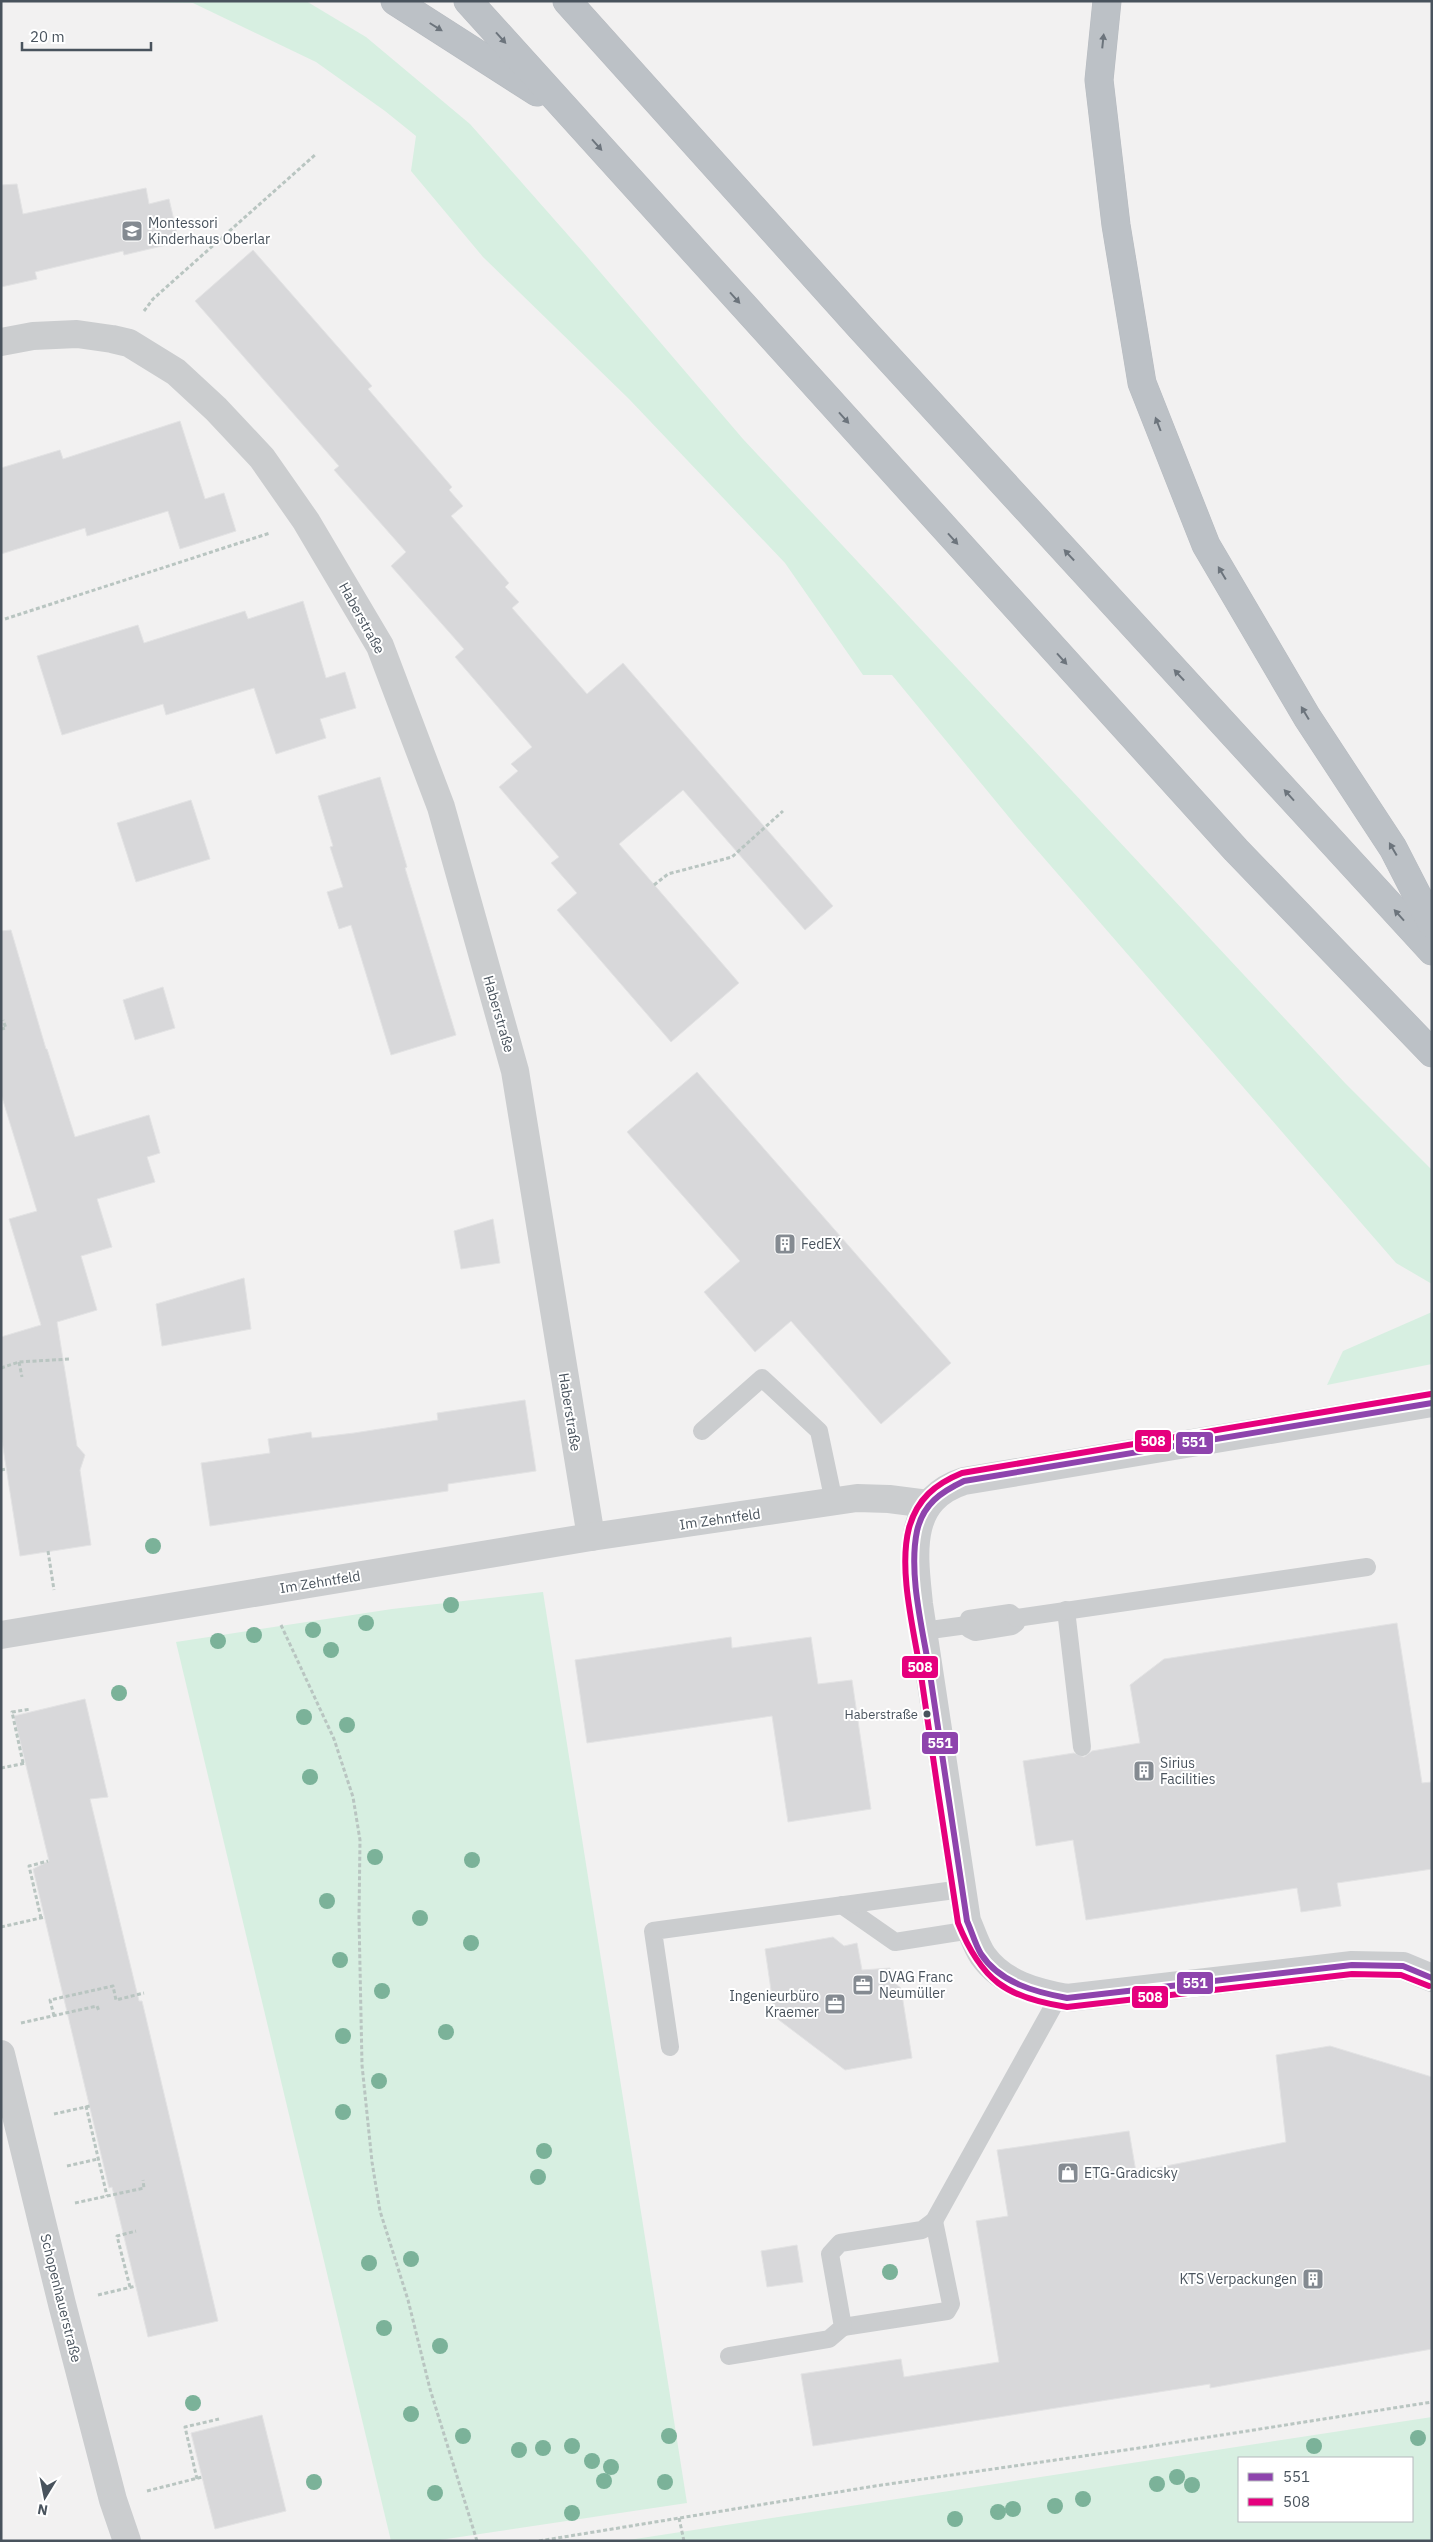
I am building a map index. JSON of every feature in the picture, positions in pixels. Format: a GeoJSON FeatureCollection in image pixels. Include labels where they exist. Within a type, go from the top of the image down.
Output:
{"type":"FeatureCollection","features":[{"type":"Feature","properties":{"kind":"highway"},"geometry":{"type":"LineString","coordinates":[[394,1],[564,109]]}},
{"type":"Feature","properties":{"kind":"highway"},"geometry":{"type":"LineString","coordinates":[[468,1],[1236,850],[1432,1053]]}},
{"type":"Feature","properties":{"kind":"highway"},"geometry":{"type":"LineString","coordinates":[[566,1],[854,321],[1432,951]]}},
{"type":"Feature","properties":{"kind":"highway"},"geometry":{"type":"LineString","coordinates":[[1106,1],[1098,80],[1116,225],[1142,383],[1206,545],[1307,717],[1393,848],[1432,924]]}},
{"type":"Feature","properties":{"kind":"street","name":"Haberstraße"},"geometry":{"type":"LineString","coordinates":[[1,342],[33,336],[77,334],[129,343],[176,372],[216,409],[262,458],[306,521],[380,646],[434,784],[515,1071],[591,1537]]}},
{"type":"Feature","properties":{"kind":"street"},"geometry":{"type":"LineString","coordinates":[[1432,1403],[964,1480],[943,1489],[928,1504],[916,1536],[914,1558],[923,1631],[967,1921],[982,1955],[995,1970],[1038,1993],[1067,1998],[1352,1965],[1403,1966],[1432,1978]]}},
{"type":"Feature","properties":{"kind":"street","name":"Im Zehntfeld"},"geometry":{"type":"LineString","coordinates":[[1,1635],[591,1537],[857,1498],[889,1498],[928,1504]]}},
{"type":"Feature","properties":{"kind":"street","name":"Schopenhauerstraße"},"geometry":{"type":"LineString","coordinates":[[1,2054],[37,2207],[114,2500],[127,2541]]}},
{"type":"Feature","properties":{"kind":"lane"},"geometry":{"type":"LineString","coordinates":[[702,1431],[762,1378],[819,1432],[834,1502]]}},
{"type":"Feature","properties":{"kind":"lane"},"geometry":{"type":"LineString","coordinates":[[923,1631],[967,1626],[975,1632],[1012,1626],[1016,1623],[1016,1618],[1367,1568]]}},
{"type":"Feature","properties":{"kind":"lane"},"geometry":{"type":"LineString","coordinates":[[1066,1610],[1082,1747]]}},
{"type":"Feature","properties":{"kind":"lane"},"geometry":{"type":"LineString","coordinates":[[670,2047],[653,1931],[962,1889]]}},
{"type":"Feature","properties":{"kind":"lane"},"geometry":{"type":"LineString","coordinates":[[842,1905],[895,1942],[971,1930]]}},
{"type":"Feature","properties":{"kind":"lane"},"geometry":{"type":"LineString","coordinates":[[843,2328],[830,2254],[840,2243],[922,2230],[934,2221],[1059,1996]]}},
{"type":"Feature","properties":{"kind":"lane"},"geometry":{"type":"LineString","coordinates":[[729,2356],[829,2339],[843,2328],[947,2311],[951,2304],[934,2221]]}},
{"type":"Feature","properties":{"kind":"path"},"geometry":{"type":"LineString","coordinates":[[129,343],[138,320],[153,299],[316,154]]}},
{"type":"Feature","properties":{"kind":"path"},"geometry":{"type":"LineString","coordinates":[[5,619],[306,521]]}},
{"type":"Feature","properties":{"kind":"path"},"geometry":{"type":"LineString","coordinates":[[654,885],[668,874],[732,857],[783,811]]}},
{"type":"Feature","properties":{"kind":"path"},"geometry":{"type":"LineString","coordinates":[[1,1029],[6,1028],[3,1020]]}},
{"type":"Feature","properties":{"kind":"path"},"geometry":{"type":"LineString","coordinates":[[1,1368],[19,1362],[70,1359]]}},
{"type":"Feature","properties":{"kind":"path"},"geometry":{"type":"LineString","coordinates":[[19,1362],[22,1377]]}},
{"type":"Feature","properties":{"kind":"path"},"geometry":{"type":"LineString","coordinates":[[1,1470],[7,1469]]}},
{"type":"Feature","properties":{"kind":"path"},"geometry":{"type":"LineString","coordinates":[[265,1591],[334,1738],[352,1797],[360,1840],[359,1918],[362,2065],[372,2162],[380,2211],[408,2300],[430,2389],[477,2541]]}},
{"type":"Feature","properties":{"kind":"path"},"geometry":{"type":"LineString","coordinates":[[1,1768],[24,1763],[12,1712],[31,1708]]}},
{"type":"Feature","properties":{"kind":"path"},"geometry":{"type":"LineString","coordinates":[[1,1927],[43,1917],[29,1866],[48,1861]]}},
{"type":"Feature","properties":{"kind":"path"},"geometry":{"type":"LineString","coordinates":[[54,2016],[50,2000],[112,1986],[116,2000],[144,1993]]}},
{"type":"Feature","properties":{"kind":"path"},"geometry":{"type":"LineString","coordinates":[[18,2024],[98,2006],[99,2011]]}},
{"type":"Feature","properties":{"kind":"path"},"geometry":{"type":"LineString","coordinates":[[50,2115],[88,2106],[107,2196]]}},
{"type":"Feature","properties":{"kind":"path"},"geometry":{"type":"LineString","coordinates":[[62,2167],[98,2159]]}},
{"type":"Feature","properties":{"kind":"path"},"geometry":{"type":"LineString","coordinates":[[71,2204],[144,2188],[143,2180]]}},
{"type":"Feature","properties":{"kind":"path"},"geometry":{"type":"LineString","coordinates":[[130,2287],[117,2236],[136,2231]]}},
{"type":"Feature","properties":{"kind":"path"},"geometry":{"type":"LineString","coordinates":[[539,2541],[875,2486],[1139,2448],[1432,2402]]}},
{"type":"Feature","properties":{"kind":"path"},"geometry":{"type":"LineString","coordinates":[[197,2478],[185,2428],[219,2419]]}},
{"type":"Feature","properties":{"kind":"path"},"geometry":{"type":"LineString","coordinates":[[114,2500],[202,2477]]}},
{"type":"Feature","properties":{"kind":"path"},"geometry":{"type":"LineString","coordinates":[[679,2518],[684,2541]]}},
{"type":"Feature","properties":{"kind":"green space"},"geometry":{"type":"Polygon","coordinates":[[[81,1],[306,1],[366,37],[470,124],[583,252],[743,439],[1345,1083],[1432,1170],[1432,1284],[1396,1263],[1017,827],[892,675],[863,675],[785,563],[629,399],[483,257],[411,171],[416,136],[385,111],[316,62],[193,3],[81,1]]]}},
{"type":"Feature","properties":{"kind":"green space"},"geometry":{"type":"Polygon","coordinates":[[[1432,1312],[1432,1364],[1327,1385],[1343,1351],[1432,1312]]]}},
{"type":"Feature","properties":{"kind":"green space"},"geometry":{"type":"Polygon","coordinates":[[[543,1592],[687,2503],[433,2541],[391,2541],[176,1642],[392,1609],[543,1592]]]}},
{"type":"Feature","properties":{"kind":"green space"},"geometry":{"type":"Polygon","coordinates":[[[1432,2417],[1432,2541],[622,2541],[1432,2417]]]}},
{"type":"Feature","properties":{"kind":"building"},"geometry":{"type":"Polygon","coordinates":[[[17,184],[23,214],[146,188],[149,204],[169,199],[179,242],[124,255],[123,251],[35,272],[37,279],[1,287],[1,185],[17,184]]]}},
{"type":"Feature","properties":{"kind":"building"},"geometry":{"type":"Polygon","coordinates":[[[253,250],[372,386],[368,389],[452,487],[449,490],[463,506],[451,516],[509,583],[505,587],[519,602],[512,608],[587,694],[623,663],[833,906],[805,930],[683,790],[619,844],[739,983],[671,1042],[557,910],[577,893],[551,863],[559,857],[499,787],[518,771],[511,764],[532,747],[455,657],[464,649],[391,566],[406,552],[334,470],[339,466],[195,301],[253,250]]]}},
{"type":"Feature","properties":{"kind":"building"},"geometry":{"type":"Polygon","coordinates":[[[180,421],[205,499],[224,493],[236,531],[180,549],[168,511],[87,536],[85,528],[1,554],[1,468],[60,450],[63,459],[180,421]]]}},
{"type":"Feature","properties":{"kind":"building"},"geometry":{"type":"Polygon","coordinates":[[[303,601],[326,678],[345,672],[356,708],[320,719],[326,738],[276,754],[254,688],[166,715],[163,704],[62,735],[37,656],[138,625],[144,643],[245,611],[248,619],[303,601]]]}},
{"type":"Feature","properties":{"kind":"building"},"geometry":{"type":"Polygon","coordinates":[[[380,777],[407,867],[405,868],[456,1035],[391,1055],[351,925],[339,929],[327,892],[343,887],[330,847],[333,846],[318,796],[380,777]]]}},
{"type":"Feature","properties":{"kind":"building"},"geometry":{"type":"Polygon","coordinates":[[[191,800],[210,859],[136,882],[117,823],[191,800]]]}},
{"type":"Feature","properties":{"kind":"building"},"geometry":{"type":"Polygon","coordinates":[[[11,930],[46,1049],[75,1137],[149,1115],[160,1153],[147,1157],[155,1182],[97,1199],[112,1247],[81,1256],[97,1310],[57,1322],[77,1446],[85,1455],[80,1470],[91,1545],[20,1556],[1,1435],[1,1337],[41,1325],[9,1219],[37,1211],[1,1094],[1,931],[11,930]]]}},
{"type":"Feature","properties":{"kind":"building"},"geometry":{"type":"Polygon","coordinates":[[[163,987],[175,1028],[135,1040],[123,1000],[163,987]]]}},
{"type":"Feature","properties":{"kind":"building","name":"FedEX"},"geometry":{"type":"Polygon","coordinates":[[[697,1072],[951,1363],[881,1424],[791,1321],[755,1352],[704,1292],[740,1261],[627,1132],[697,1072]]]}},
{"type":"Feature","properties":{"kind":"building"},"geometry":{"type":"Polygon","coordinates":[[[493,1219],[500,1263],[461,1269],[454,1231],[493,1219]]]}},
{"type":"Feature","properties":{"kind":"building"},"geometry":{"type":"Polygon","coordinates":[[[244,1278],[251,1329],[162,1346],[156,1304],[244,1278]]]}},
{"type":"Feature","properties":{"kind":"building"},"geometry":{"type":"Polygon","coordinates":[[[525,1400],[536,1471],[448,1484],[448,1491],[210,1526],[201,1463],[270,1453],[268,1439],[311,1432],[312,1438],[354,1433],[438,1420],[437,1413],[525,1400]]]}},
{"type":"Feature","properties":{"kind":"building","name":"Sirius Facilities"},"geometry":{"type":"Polygon","coordinates":[[[1397,1623],[1422,1783],[1432,1782],[1432,1869],[1337,1883],[1341,1906],[1301,1912],[1297,1888],[1086,1920],[1073,1840],[1036,1846],[1023,1761],[1074,1753],[1084,1757],[1092,1751],[1140,1743],[1130,1685],[1164,1659],[1397,1623]]]}},
{"type":"Feature","properties":{"kind":"building"},"geometry":{"type":"Polygon","coordinates":[[[731,1637],[732,1648],[811,1637],[818,1684],[852,1680],[871,1809],[788,1822],[772,1716],[587,1743],[575,1660],[731,1637]]]}},
{"type":"Feature","properties":{"kind":"building"},"geometry":{"type":"Polygon","coordinates":[[[85,1699],[108,1797],[90,1799],[139,2001],[142,2001],[218,2321],[148,2337],[112,2187],[109,2188],[33,1869],[49,1861],[14,1716],[85,1699]]]}},
{"type":"Feature","properties":{"kind":"building"},"geometry":{"type":"Polygon","coordinates":[[[833,1937],[844,1946],[857,1943],[862,1970],[890,1968],[893,1982],[901,1988],[912,2058],[845,2070],[775,2017],[765,1949],[833,1937]]]}},
{"type":"Feature","properties":{"kind":"building"},"geometry":{"type":"Polygon","coordinates":[[[1330,2046],[1432,2077],[1432,2349],[1210,2388],[1210,2384],[813,2446],[801,2374],[901,2359],[904,2377],[999,2362],[976,2221],[1008,2216],[997,2150],[1129,2131],[1136,2172],[1286,2142],[1276,2055],[1330,2046]]]}},
{"type":"Feature","properties":{"kind":"building"},"geometry":{"type":"Polygon","coordinates":[[[797,2245],[803,2282],[767,2287],[761,2251],[797,2245]]]}},
{"type":"Feature","properties":{"kind":"building"},"geometry":{"type":"Polygon","coordinates":[[[262,2415],[286,2511],[215,2529],[191,2433],[262,2415]]]}},
{"type":"Feature","properties":{"kind":"transit line","name":"508"},"geometry":{"type":"LineString","coordinates":[[1429,1986],[1401,1975],[1352,1974],[1067,2007],[1027,1998],[998,1983],[976,1959],[958,1923],[908,1601],[905,1562],[909,1528],[912,1518],[922,1501],[943,1482],[962,1473],[1431,1394]]}},
{"type":"Feature","properties":{"kind":"transit line","name":"551"},"geometry":{"type":"LineString","coordinates":[[1432,1403],[964,1481],[948,1490],[928,1506],[917,1531],[914,1565],[915,1584],[967,1921],[981,1954],[998,1972],[1019,1985],[1067,1998],[1352,1965],[1403,1966],[1432,1978]]}},
{"type":"Feature","properties":{"kind":"place","name":"Montessori Kinderhaus Oberlar"},"geometry":{"type":"Point","coordinates":[132,231]}},
{"type":"Feature","properties":{"kind":"place","name":"FedEX"},"geometry":{"type":"Point","coordinates":[785,1244]}},
{"type":"Feature","properties":{"kind":"place","name":"Haberstraße"},"geometry":{"type":"Point","coordinates":[927,1714]}},
{"type":"Feature","properties":{"kind":"place","name":"Sirius Facilities"},"geometry":{"type":"Point","coordinates":[1144,1771]}},
{"type":"Feature","properties":{"kind":"place","name":"DVAG Franc Neumüller"},"geometry":{"type":"Point","coordinates":[863,1985]}},
{"type":"Feature","properties":{"kind":"place","name":"Ingenieurbüro Kraemer"},"geometry":{"type":"Point","coordinates":[835,2004]}},
{"type":"Feature","properties":{"kind":"place","name":"ETG-Gradicsky"},"geometry":{"type":"Point","coordinates":[1068,2173]}},
{"type":"Feature","properties":{"kind":"place","name":"KTS Verpackungen"},"geometry":{"type":"Point","coordinates":[1313,2279]}}]}
